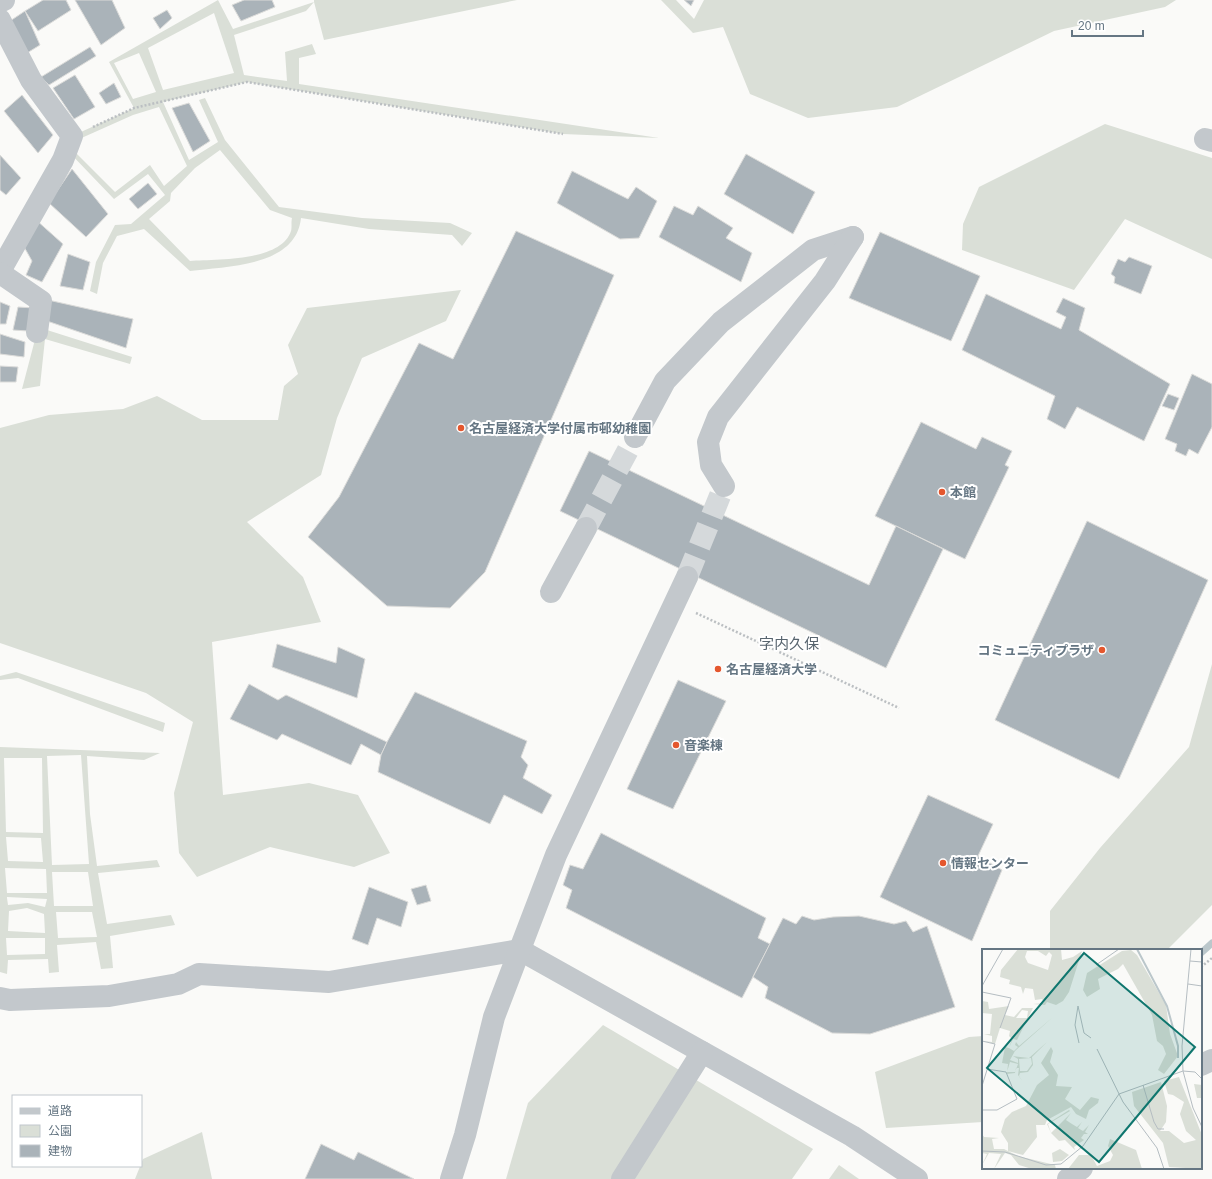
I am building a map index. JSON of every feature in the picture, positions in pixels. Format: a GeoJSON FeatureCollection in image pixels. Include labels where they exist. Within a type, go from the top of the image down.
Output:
{"type":"FeatureCollection","features":[{"type":"Feature","properties":{"kind":"street"},"geometry":{"type":"LineString","coordinates":[[0,2],[4,0]]}},
{"type":"Feature","properties":{"kind":"street"},"geometry":{"type":"LineString","coordinates":[[0,20],[31,80],[72,136],[63,160],[0,272],[41,300],[37,332]]}},
{"type":"Feature","properties":{"kind":"street"},"geometry":{"type":"LineString","coordinates":[[636,438],[664,380],[722,322],[812,250],[853,237],[825,281],[718,417],[708,442],[711,465],[724,486]]}},
{"type":"Feature","properties":{"kind":"street"},"geometry":{"type":"LineString","coordinates":[[551,592],[586,528]]}},
{"type":"Feature","properties":{"kind":"street"},"geometry":{"type":"LineString","coordinates":[[451,1179],[465,1135],[494,1017],[556,855],[687,577]]}},
{"type":"Feature","properties":{"kind":"street"},"geometry":{"type":"LineString","coordinates":[[0,998],[10,1000],[109,996],[178,984],[199,974],[329,982],[520,950],[852,1136],[917,1179]]}},
{"type":"Feature","properties":{"kind":"street"},"geometry":{"type":"LineString","coordinates":[[622,1179],[702,1052]]}},
{"type":"Feature","properties":{"kind":"street"},"geometry":{"type":"LineString","coordinates":[[1202,1065],[1212,1060]]}},
{"type":"Feature","properties":{"kind":"street"},"geometry":{"type":"LineString","coordinates":[[1068,1179],[1081,1169]]}},
{"type":"Feature","properties":{"kind":"path"},"geometry":{"type":"LineString","coordinates":[[72,136],[134,108],[247,82],[563,134]]}},
{"type":"Feature","properties":{"kind":"path"},"geometry":{"type":"LineString","coordinates":[[674,602],[899,708]]}},
{"type":"Feature","properties":{"kind":"path"},"geometry":{"type":"LineString","coordinates":[[1202,966],[1212,958]]}},
{"type":"Feature","properties":{"kind":"green space"},"geometry":{"type":"Polygon","coordinates":[[[218,0],[233,29],[314,2],[306,11],[234,35],[244,75],[287,81],[285,52],[312,44],[316,54],[299,58],[299,84],[659,138],[563,134],[247,82],[163,102],[189,160],[218,142],[199,100],[205,98],[225,140],[279,207],[362,218],[450,223],[472,233],[462,246],[452,235],[369,229],[301,218],[296,234],[287,246],[273,255],[258,261],[240,265],[190,271],[144,229],[117,236],[103,263],[97,294],[90,291],[96,262],[115,225],[131,224],[165,195],[148,174],[114,199],[67,150],[72,136],[134,108],[109,62],[218,0]],[[214,13],[148,48],[163,90],[234,73],[214,13]],[[139,53],[114,63],[133,99],[156,92],[139,53]],[[159,107],[133,115],[77,140],[73,150],[115,192],[150,165],[164,186],[187,166],[159,107]],[[220,150],[195,168],[171,193],[170,201],[149,219],[190,261],[231,259],[262,254],[285,241],[291,231],[292,218],[270,210],[220,150]]]}},
{"type":"Feature","properties":{"kind":"green space"},"geometry":{"type":"Polygon","coordinates":[[[314,0],[517,0],[324,40],[314,0]]]}},
{"type":"Feature","properties":{"kind":"green space"},"geometry":{"type":"Polygon","coordinates":[[[661,0],[676,0],[694,19],[704,0],[1176,0],[1165,7],[1054,31],[897,107],[808,118],[750,94],[723,27],[693,33],[661,0]]]}},
{"type":"Feature","properties":{"kind":"green space"},"geometry":{"type":"Polygon","coordinates":[[[1105,124],[1212,158],[1212,259],[1125,219],[1074,290],[962,250],[963,224],[979,187],[1105,124]]]}},
{"type":"Feature","properties":{"kind":"green space"},"geometry":{"type":"Polygon","coordinates":[[[461,290],[446,321],[362,358],[337,418],[321,475],[247,522],[303,577],[321,622],[212,642],[223,795],[309,783],[358,795],[390,853],[354,867],[270,847],[197,877],[179,853],[174,793],[193,722],[146,693],[0,643],[0,428],[49,415],[123,409],[157,396],[202,420],[278,420],[284,386],[298,374],[288,345],[307,308],[461,290]]]}},
{"type":"Feature","properties":{"kind":"green space"},"geometry":{"type":"Polygon","coordinates":[[[47,330],[132,357],[130,364],[45,339],[40,386],[22,389],[37,332],[47,330]]]}},
{"type":"Feature","properties":{"kind":"green space"},"geometry":{"type":"Polygon","coordinates":[[[1212,664],[1212,905],[1168,949],[1050,949],[1050,911],[1100,848],[1189,747],[1212,664]]]}},
{"type":"Feature","properties":{"kind":"green space"},"geometry":{"type":"Polygon","coordinates":[[[16,672],[165,723],[163,732],[18,678],[0,680],[0,676],[16,672]]]}},
{"type":"Feature","properties":{"kind":"green space"},"geometry":{"type":"Polygon","coordinates":[[[0,747],[160,753],[144,760],[87,756],[90,814],[97,866],[157,860],[160,867],[98,873],[107,924],[171,915],[175,925],[110,936],[113,968],[101,969],[96,942],[57,945],[59,972],[49,973],[48,959],[8,960],[7,974],[0,972],[0,747]],[[81,755],[47,756],[52,865],[89,864],[81,755]],[[4,758],[6,832],[43,833],[42,758],[4,758]],[[6,837],[8,861],[43,862],[41,838],[6,837]],[[5,868],[7,893],[47,893],[46,869],[5,868]],[[52,872],[54,906],[93,906],[88,872],[52,872]],[[7,897],[8,905],[28,903],[45,907],[47,899],[7,897]],[[27,908],[9,911],[8,931],[45,933],[44,914],[27,908]],[[56,912],[58,938],[97,937],[92,912],[56,912]],[[6,938],[7,955],[45,954],[45,938],[6,938]]]}},
{"type":"Feature","properties":{"kind":"green space"},"geometry":{"type":"Polygon","coordinates":[[[603,1025],[813,1149],[792,1179],[506,1179],[528,1103],[603,1025]]]}},
{"type":"Feature","properties":{"kind":"green space"},"geometry":{"type":"Polygon","coordinates":[[[982,1036],[982,1122],[886,1128],[875,1072],[969,1037],[982,1036]]]}},
{"type":"Feature","properties":{"kind":"green space"},"geometry":{"type":"Polygon","coordinates":[[[202,1132],[212,1179],[135,1179],[140,1167],[142,1167],[143,1159],[202,1132]]]}},
{"type":"Feature","properties":{"kind":"green space"},"geometry":{"type":"Polygon","coordinates":[[[839,1165],[859,1179],[829,1179],[839,1165]]]}},
{"type":"Feature","properties":{"kind":"building"},"geometry":{"type":"Polygon","coordinates":[[[43,0],[66,0],[71,10],[38,31],[25,11],[43,0]]]}},
{"type":"Feature","properties":{"kind":"building"},"geometry":{"type":"Polygon","coordinates":[[[75,0],[112,0],[125,28],[101,45],[75,0]]]}},
{"type":"Feature","properties":{"kind":"building"},"geometry":{"type":"Polygon","coordinates":[[[244,0],[272,0],[275,7],[241,21],[232,5],[244,0]]]}},
{"type":"Feature","properties":{"kind":"building"},"geometry":{"type":"Polygon","coordinates":[[[684,0],[694,0],[691,6],[684,0]]]}},
{"type":"Feature","properties":{"kind":"building"},"geometry":{"type":"Polygon","coordinates":[[[167,10],[172,18],[160,29],[153,18],[167,10]]]}},
{"type":"Feature","properties":{"kind":"building"},"geometry":{"type":"Polygon","coordinates":[[[25,11],[40,45],[27,53],[10,21],[25,11]]]}},
{"type":"Feature","properties":{"kind":"building"},"geometry":{"type":"Polygon","coordinates":[[[90,47],[96,56],[49,85],[41,77],[90,47]]]}},
{"type":"Feature","properties":{"kind":"building"},"geometry":{"type":"Polygon","coordinates":[[[75,75],[95,107],[74,119],[53,88],[75,75]]]}},
{"type":"Feature","properties":{"kind":"building"},"geometry":{"type":"Polygon","coordinates":[[[114,83],[121,97],[106,104],[99,93],[114,83]]]}},
{"type":"Feature","properties":{"kind":"building"},"geometry":{"type":"Polygon","coordinates":[[[22,95],[53,135],[38,153],[4,111],[22,95]]]}},
{"type":"Feature","properties":{"kind":"building"},"geometry":{"type":"Polygon","coordinates":[[[189,103],[210,141],[193,152],[172,108],[189,103]]]}},
{"type":"Feature","properties":{"kind":"building"},"geometry":{"type":"Polygon","coordinates":[[[746,154],[815,192],[793,234],[724,194],[746,154]]]}},
{"type":"Feature","properties":{"kind":"building"},"geometry":{"type":"Polygon","coordinates":[[[0,155],[21,178],[6,195],[0,190],[0,155]]]}},
{"type":"Feature","properties":{"kind":"building"},"geometry":{"type":"Polygon","coordinates":[[[72,169],[108,214],[86,237],[49,203],[72,169]]]}},
{"type":"Feature","properties":{"kind":"building"},"geometry":{"type":"Polygon","coordinates":[[[572,171],[628,199],[636,187],[657,201],[639,238],[620,239],[557,203],[572,171]]]}},
{"type":"Feature","properties":{"kind":"building"},"geometry":{"type":"Polygon","coordinates":[[[148,183],[157,194],[138,209],[129,199],[148,183]]]}},
{"type":"Feature","properties":{"kind":"building"},"geometry":{"type":"Polygon","coordinates":[[[674,206],[693,215],[698,206],[733,228],[726,238],[752,253],[741,282],[659,237],[674,206]]]}},
{"type":"Feature","properties":{"kind":"building"},"geometry":{"type":"Polygon","coordinates":[[[35,219],[63,244],[42,282],[26,275],[32,261],[23,245],[35,219]]]}},
{"type":"Feature","properties":{"kind":"building","name":"名古屋経済大学付属市邨幼稚園"},"geometry":{"type":"Polygon","coordinates":[[[516,231],[614,275],[485,572],[450,608],[387,606],[308,537],[339,497],[419,343],[453,359],[516,231]]]}},
{"type":"Feature","properties":{"kind":"building"},"geometry":{"type":"Polygon","coordinates":[[[880,232],[980,276],[951,341],[849,298],[880,232]]]}},
{"type":"Feature","properties":{"kind":"building"},"geometry":{"type":"Polygon","coordinates":[[[68,254],[90,262],[83,290],[60,286],[68,254]]]}},
{"type":"Feature","properties":{"kind":"building"},"geometry":{"type":"Polygon","coordinates":[[[1129,257],[1152,266],[1141,294],[1114,283],[1115,277],[1111,274],[1118,259],[1125,262],[1129,257]]]}},
{"type":"Feature","properties":{"kind":"building"},"geometry":{"type":"Polygon","coordinates":[[[986,294],[1061,329],[1066,317],[1056,312],[1063,298],[1085,308],[1079,330],[1170,384],[1144,441],[1077,407],[1065,429],[1047,419],[1055,396],[962,350],[986,294]]]}},
{"type":"Feature","properties":{"kind":"building"},"geometry":{"type":"Polygon","coordinates":[[[48,300],[133,319],[126,348],[47,321],[48,300]]]}},
{"type":"Feature","properties":{"kind":"building"},"geometry":{"type":"Polygon","coordinates":[[[0,302],[10,306],[6,324],[0,324],[0,302]]]}},
{"type":"Feature","properties":{"kind":"building"},"geometry":{"type":"Polygon","coordinates":[[[18,307],[34,308],[28,331],[13,330],[18,307]]]}},
{"type":"Feature","properties":{"kind":"building"},"geometry":{"type":"Polygon","coordinates":[[[0,334],[25,342],[24,357],[0,354],[0,334]]]}},
{"type":"Feature","properties":{"kind":"building"},"geometry":{"type":"Polygon","coordinates":[[[0,366],[18,367],[16,382],[0,382],[0,366]]]}},
{"type":"Feature","properties":{"kind":"building"},"geometry":{"type":"Polygon","coordinates":[[[1192,374],[1212,384],[1212,427],[1198,454],[1189,449],[1186,456],[1175,451],[1177,444],[1165,439],[1192,374]]]}},
{"type":"Feature","properties":{"kind":"building"},"geometry":{"type":"Polygon","coordinates":[[[1168,394],[1179,398],[1174,410],[1162,406],[1168,394]]]}},
{"type":"Feature","properties":{"kind":"building","name":"本館"},"geometry":{"type":"Polygon","coordinates":[[[921,422],[976,449],[982,437],[1012,451],[1005,465],[1009,467],[965,559],[875,516],[921,422]]]}},
{"type":"Feature","properties":{"kind":"building"},"geometry":{"type":"Polygon","coordinates":[[[589,451],[869,585],[896,526],[943,549],[886,668],[560,511],[589,451]]]}},
{"type":"Feature","properties":{"kind":"building","name":"コミュニティプラザ"},"geometry":{"type":"Polygon","coordinates":[[[1087,521],[1208,580],[1119,779],[995,720],[1087,521]]]}},
{"type":"Feature","properties":{"kind":"building"},"geometry":{"type":"Polygon","coordinates":[[[277,644],[336,663],[338,647],[365,659],[357,698],[272,667],[277,644]]]}},
{"type":"Feature","properties":{"kind":"building","name":"音楽棟"},"geometry":{"type":"Polygon","coordinates":[[[678,680],[726,701],[673,809],[627,789],[678,680]]]}},
{"type":"Feature","properties":{"kind":"building"},"geometry":{"type":"Polygon","coordinates":[[[249,684],[278,700],[286,695],[387,742],[381,755],[361,744],[351,765],[282,734],[277,740],[230,719],[249,684]]]}},
{"type":"Feature","properties":{"kind":"building"},"geometry":{"type":"Polygon","coordinates":[[[415,692],[527,741],[521,757],[528,765],[523,778],[552,795],[542,814],[504,795],[490,824],[378,772],[381,755],[387,742],[415,692]]]}},
{"type":"Feature","properties":{"kind":"building","name":"情報センター"},"geometry":{"type":"Polygon","coordinates":[[[928,795],[993,824],[978,856],[1002,870],[972,941],[880,897],[928,795]]]}},
{"type":"Feature","properties":{"kind":"building"},"geometry":{"type":"Polygon","coordinates":[[[601,833],[766,918],[758,938],[770,944],[742,998],[566,908],[572,890],[563,885],[570,865],[583,869],[601,833]]]}},
{"type":"Feature","properties":{"kind":"building"},"geometry":{"type":"Polygon","coordinates":[[[426,885],[431,901],[417,905],[411,889],[426,885]]]}},
{"type":"Feature","properties":{"kind":"building"},"geometry":{"type":"Polygon","coordinates":[[[369,887],[408,902],[401,927],[377,918],[368,945],[352,939],[369,887]]]}},
{"type":"Feature","properties":{"kind":"building"},"geometry":{"type":"Polygon","coordinates":[[[802,916],[814,920],[833,917],[859,916],[894,924],[906,921],[913,932],[927,926],[955,1007],[870,1034],[832,1033],[765,998],[768,987],[753,977],[783,918],[796,924],[802,916]]]}},
{"type":"Feature","properties":{"kind":"building"},"geometry":{"type":"Polygon","coordinates":[[[321,1144],[354,1160],[358,1152],[414,1179],[305,1179],[321,1144]]]}},
{"type":"Feature","properties":{"kind":"waterway"},"geometry":{"type":"LineString","coordinates":[[1202,952],[1212,943]]}},
{"type":"Feature","properties":{"kind":"tunnel"},"geometry":{"type":"LineString","coordinates":[[586,528],[635,437]]}},
{"type":"Feature","properties":{"kind":"tunnel"},"geometry":{"type":"LineString","coordinates":[[687,577],[724,486]]}},
{"type":"Feature","properties":{"kind":"place","name":"名古屋経済大学付属市邨幼稚園"},"geometry":{"type":"Point","coordinates":[461,428]}},
{"type":"Feature","properties":{"kind":"place","name":"本館"},"geometry":{"type":"Point","coordinates":[942,492]}},
{"type":"Feature","properties":{"kind":"place","name":"コミュニティプラザ"},"geometry":{"type":"Point","coordinates":[1102,650]}},
{"type":"Feature","properties":{"kind":"place","name":"名古屋経済大学"},"geometry":{"type":"Point","coordinates":[718,669]}},
{"type":"Feature","properties":{"kind":"place","name":"音楽棟"},"geometry":{"type":"Point","coordinates":[676,745]}},
{"type":"Feature","properties":{"kind":"place","name":"情報センター"},"geometry":{"type":"Point","coordinates":[943,863]}},
{"type":"Feature","properties":{"kind":"district","name":"字内久保"},"geometry":{"type":"Point","coordinates":[789,643]}}]}
